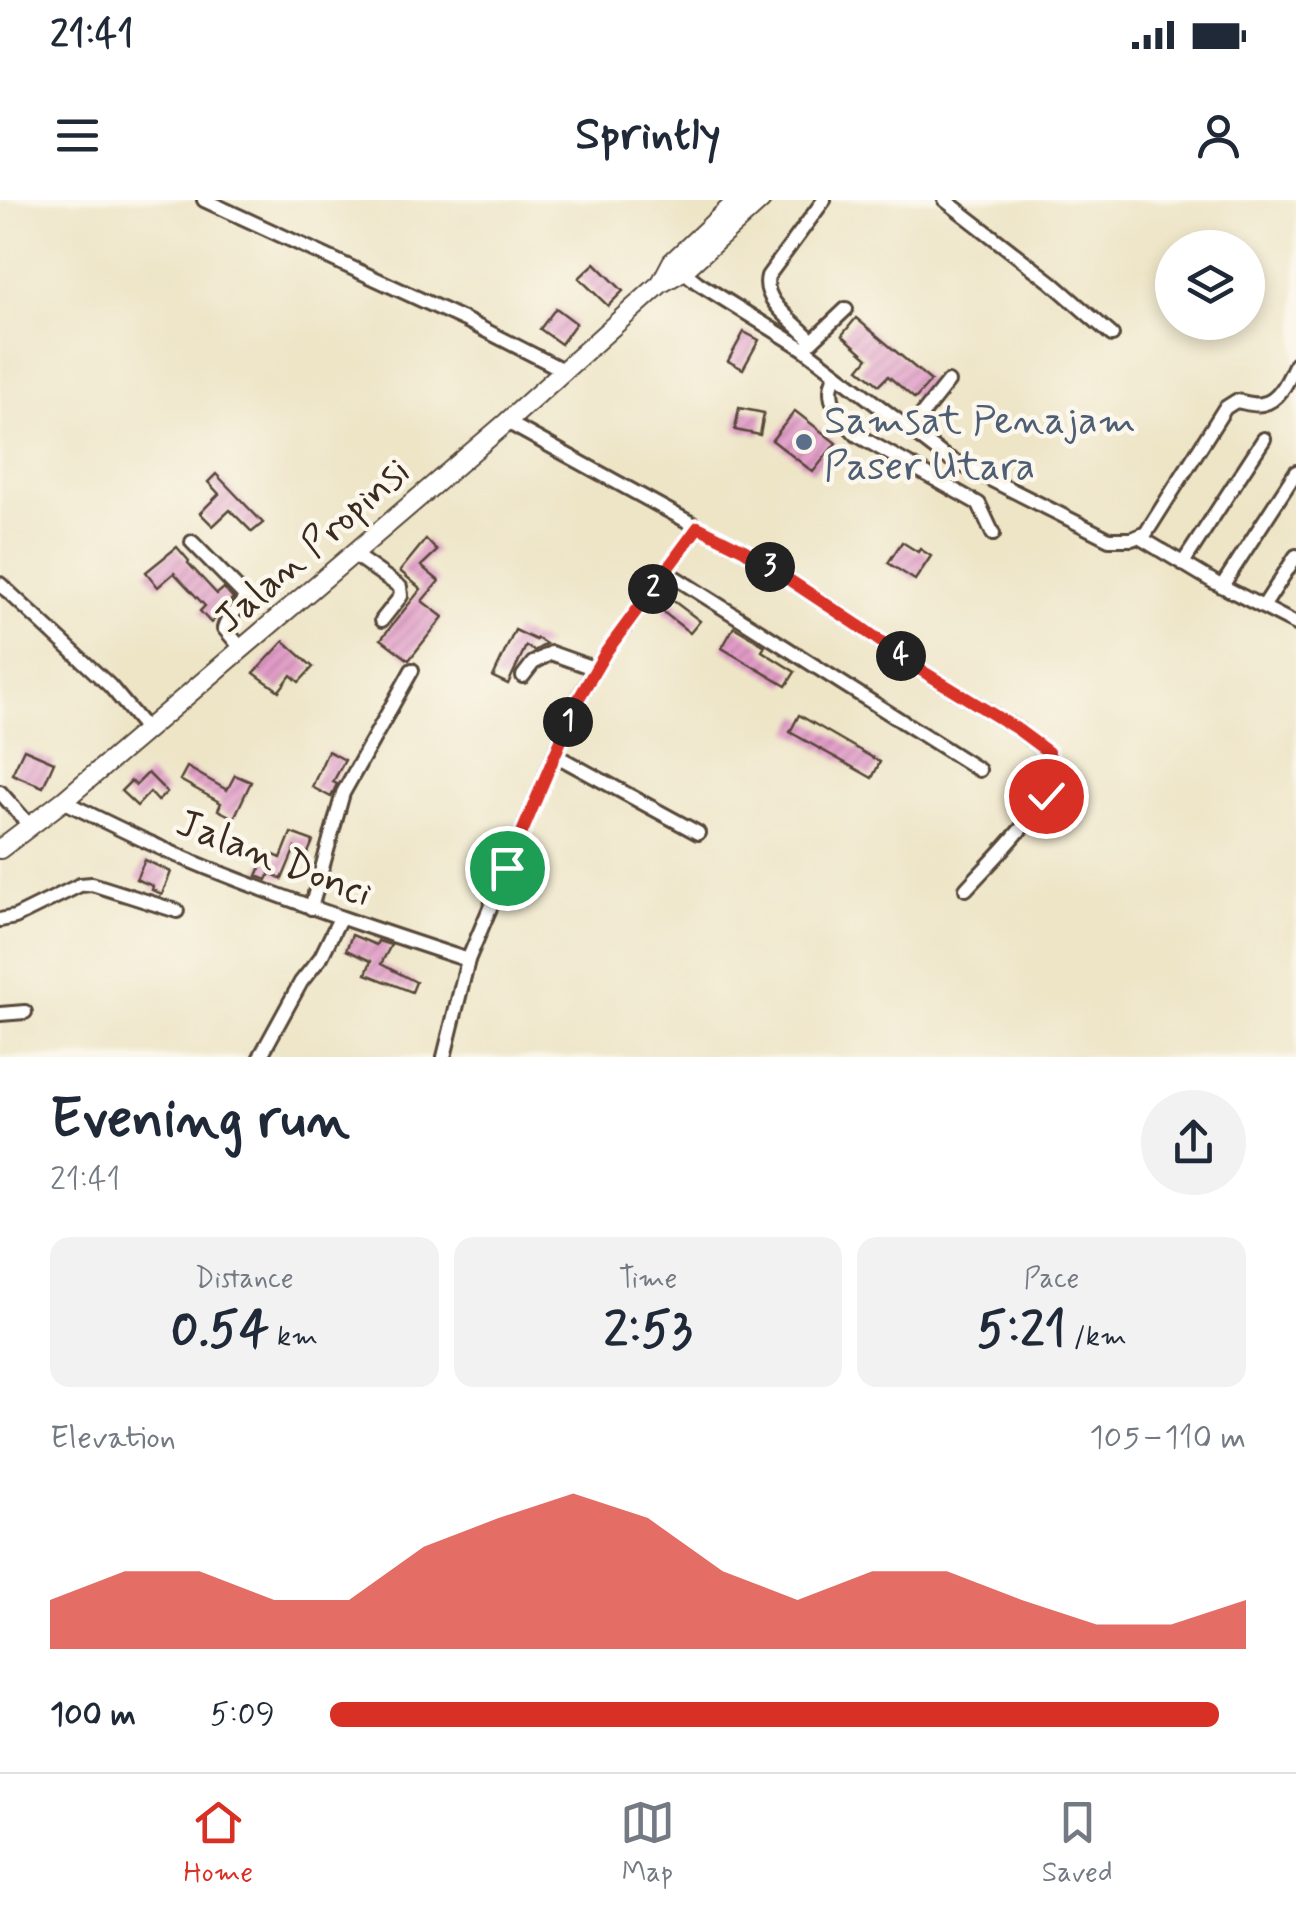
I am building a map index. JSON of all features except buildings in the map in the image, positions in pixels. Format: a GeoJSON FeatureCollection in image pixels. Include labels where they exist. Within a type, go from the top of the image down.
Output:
{"type":"FeatureCollection","features":[{"type":"Feature","properties":{"kind":"highway"},"geometry":{"type":"LineString","coordinates":[[677,266],[738,200]]}},
{"type":"Feature","properties":{"kind":"highway","name":"Jalan Propinsi"},"geometry":{"type":"LineString","coordinates":[[0,849],[63,802],[507,422],[677,266],[760,200]]}},
{"type":"Feature","properties":{"kind":"street"},"geometry":{"type":"LineString","coordinates":[[204,200],[564,370]]}},
{"type":"Feature","properties":{"kind":"street"},"geometry":{"type":"LineString","coordinates":[[808,345],[799,326],[778,309],[766,283],[824,200]]}},
{"type":"Feature","properties":{"kind":"street"},"geometry":{"type":"LineString","coordinates":[[945,200],[1112,335]]}},
{"type":"Feature","properties":{"kind":"street"},"geometry":{"type":"LineString","coordinates":[[677,266],[808,345],[836,374],[944,456],[1109,539],[1124,540],[1146,533],[1225,408],[1236,401],[1259,405],[1273,400],[1296,364]]}},
{"type":"Feature","properties":{"kind":"street"},"geometry":{"type":"LineString","coordinates":[[808,345],[846,309]]}},
{"type":"Feature","properties":{"kind":"street"},"geometry":{"type":"LineString","coordinates":[[836,374],[830,392],[832,403],[857,435],[978,504],[993,534]]}},
{"type":"Feature","properties":{"kind":"street"},"geometry":{"type":"LineString","coordinates":[[909,431],[948,382]]}},
{"type":"Feature","properties":{"kind":"street"},"geometry":{"type":"LineString","coordinates":[[507,422],[744,550],[1048,752],[1057,771],[1046,796],[966,889]]}},
{"type":"Feature","properties":{"kind":"street"},"geometry":{"type":"LineString","coordinates":[[1183,563],[1264,440]]}},
{"type":"Feature","properties":{"kind":"street"},"geometry":{"type":"LineString","coordinates":[[1222,586],[1296,472]]}},
{"type":"Feature","properties":{"kind":"street"},"geometry":{"type":"LineString","coordinates":[[444,1057],[468,960],[579,698],[698,527]]}},
{"type":"Feature","properties":{"kind":"street"},"geometry":{"type":"LineString","coordinates":[[1139,536],[1222,586],[1296,624]]}},
{"type":"Feature","properties":{"kind":"street"},"geometry":{"type":"LineString","coordinates":[[192,542],[245,596],[224,628],[242,649]]}},
{"type":"Feature","properties":{"kind":"street"},"geometry":{"type":"LineString","coordinates":[[353,554],[400,587],[400,596],[382,620]]}},
{"type":"Feature","properties":{"kind":"street"},"geometry":{"type":"LineString","coordinates":[[1263,607],[1296,556]]}},
{"type":"Feature","properties":{"kind":"street"},"geometry":{"type":"LineString","coordinates":[[665,571],[978,770]]}},
{"type":"Feature","properties":{"kind":"street"},"geometry":{"type":"LineString","coordinates":[[0,584],[110,686],[147,730]]}},
{"type":"Feature","properties":{"kind":"street"},"geometry":{"type":"LineString","coordinates":[[523,676],[533,663],[551,653],[596,669]]}},
{"type":"Feature","properties":{"kind":"street"},"geometry":{"type":"LineString","coordinates":[[312,908],[343,792],[412,670]]}},
{"type":"Feature","properties":{"kind":"street"},"geometry":{"type":"LineString","coordinates":[[554,755],[698,833]]}},
{"type":"Feature","properties":{"kind":"street"},"geometry":{"type":"LineString","coordinates":[[0,792],[28,825]]}},
{"type":"Feature","properties":{"kind":"street","name":"Jalan Donci"},"geometry":{"type":"LineString","coordinates":[[63,802],[148,843],[312,908],[468,960]]}},
{"type":"Feature","properties":{"kind":"street"},"geometry":{"type":"LineString","coordinates":[[0,920],[15,917],[80,885],[92,884],[177,911]]}},
{"type":"Feature","properties":{"kind":"street"},"geometry":{"type":"LineString","coordinates":[[260,1057],[340,918]]}},
{"type":"Feature","properties":{"kind":"street"},"geometry":{"type":"LineString","coordinates":[[0,1014],[25,1012]]}},
{"type":"Feature","properties":{"kind":"place","name":"Samsat Penajam Paser Utara"},"geometry":{"type":"Point","coordinates":[804,442]}},
{"type":"Feature","properties":{"kind":"route"},"geometry":{"type":"LineString","coordinates":[[507,868],[579,698],[606,652],[698,527],[744,550],[1048,752],[1057,771],[1046,796]]}}]}
